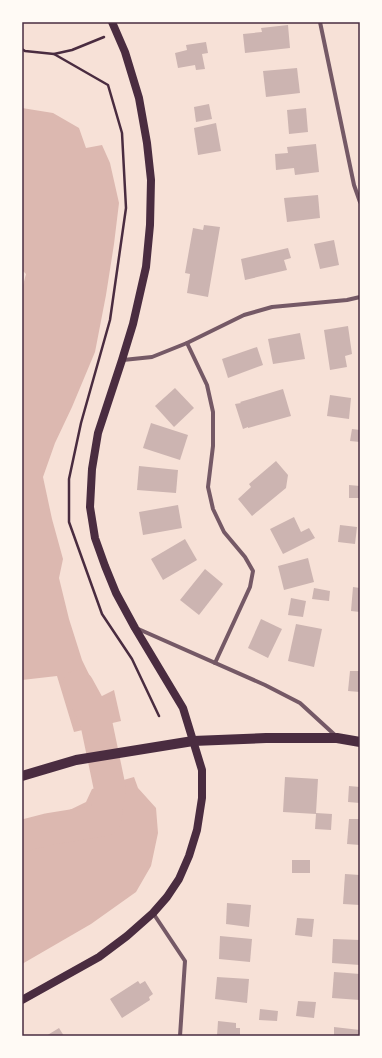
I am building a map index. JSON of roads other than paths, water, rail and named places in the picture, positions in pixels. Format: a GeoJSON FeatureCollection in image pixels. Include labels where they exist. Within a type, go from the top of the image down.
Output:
{"type":"FeatureCollection","features":[{"type":"Feature","properties":{"kind":"main road"},"geometry":{"type":"LineString","coordinates":[[22,1000],[99,957],[154,913],[167,898],[179,879],[190,856],[197,830],[202,798],[202,770],[183,708],[135,628],[116,593],[95,538],[90,506],[92,469],[98,434],[132,324],[146,267],[150,225],[151,180],[147,143],[138,98],[124,52],[112,22]]}},
{"type":"Feature","properties":{"kind":"main road"},"geometry":{"type":"LineString","coordinates":[[22,776],[76,760],[193,741],[266,738],[337,738],[360,742]]}},
{"type":"Feature","properties":{"kind":"street"},"geometry":{"type":"LineString","coordinates":[[320,22],[354,185],[360,202]]}},
{"type":"Feature","properties":{"kind":"street"},"geometry":{"type":"LineString","coordinates":[[122,360],[152,358],[187,344],[244,315],[272,307],[347,300],[360,297]]}},
{"type":"Feature","properties":{"kind":"street"},"geometry":{"type":"LineString","coordinates":[[187,344],[207,385],[213,412],[213,446],[208,487],[213,508],[224,532],[245,557],[253,571],[250,587],[215,663]]}},
{"type":"Feature","properties":{"kind":"street"},"geometry":{"type":"LineString","coordinates":[[135,628],[300,702],[337,738]]}},
{"type":"Feature","properties":{"kind":"street"},"geometry":{"type":"LineString","coordinates":[[154,913],[185,961],[180,1036]]}},
{"type":"Feature","properties":{"kind":"waterway"},"geometry":{"type":"LineString","coordinates":[[22,836],[49,829],[105,820],[110,789],[95,717],[78,686]]}}]}
